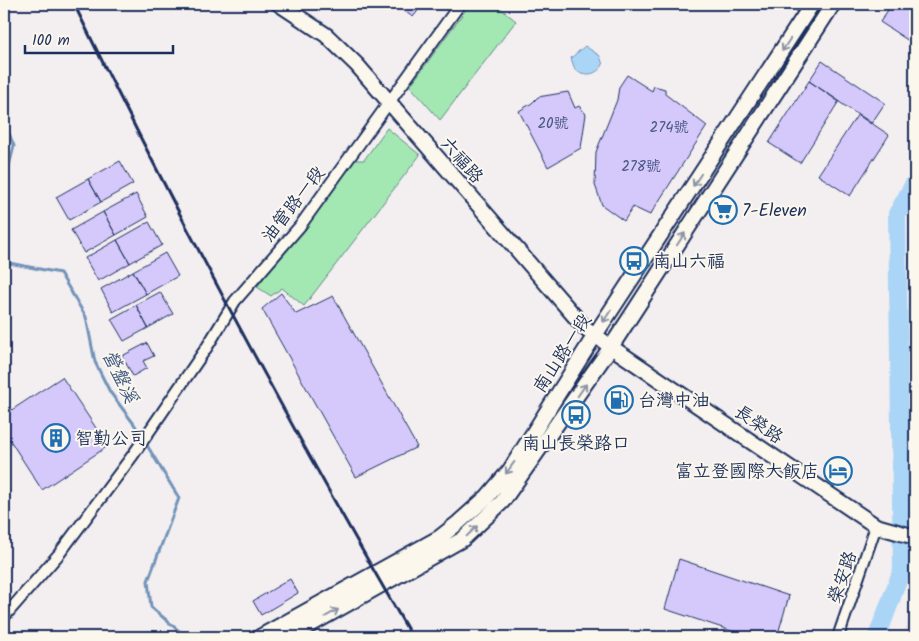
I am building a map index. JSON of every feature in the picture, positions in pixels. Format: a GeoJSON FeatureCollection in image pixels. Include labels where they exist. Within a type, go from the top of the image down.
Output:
{"type":"FeatureCollection","features":[{"type":"Feature","properties":{"kind":"street","name":"六福路"},"geometry":{"type":"LineString","coordinates":[[279,4],[326,35],[356,65],[584,327],[611,347]]}},
{"type":"Feature","properties":{"kind":"street","name":"油管路一段"},"geometry":{"type":"LineString","coordinates":[[4,617],[59,554],[133,455],[207,347],[235,301],[300,226],[460,4]]}},
{"type":"Feature","properties":{"kind":"street","name":"南山路一段"},"geometry":{"type":"LineString","coordinates":[[260,637],[439,538],[487,497],[510,470],[595,335],[812,4]]}},
{"type":"Feature","properties":{"kind":"street","name":"南山路一段"},"geometry":{"type":"LineString","coordinates":[[289,637],[463,539],[502,502],[611,347],[833,4]]}},
{"type":"Feature","properties":{"kind":"street","name":"長榮路"},"geometry":{"type":"LineString","coordinates":[[611,347],[881,528],[915,537]]}},
{"type":"Feature","properties":{"kind":"street","name":"榮安路"},"geometry":{"type":"LineString","coordinates":[[838,637],[881,528]]}},
{"type":"Feature","properties":{"kind":"shaded area"},"geometry":{"type":"Polygon","coordinates":[[[915,604],[915,637],[903,637],[911,614],[915,604]]]}},
{"type":"Feature","properties":{"kind":"green space"},"geometry":{"type":"Polygon","coordinates":[[[470,4],[495,4],[516,21],[440,120],[410,86],[470,4]]]}},
{"type":"Feature","properties":{"kind":"green space"},"geometry":{"type":"Polygon","coordinates":[[[387,128],[420,155],[304,306],[282,288],[271,296],[257,287],[354,160],[364,160],[387,128]]]}},
{"type":"Feature","properties":{"kind":"water"},"geometry":{"type":"Polygon","coordinates":[[[585,46],[600,56],[603,65],[594,73],[583,73],[575,70],[571,58],[585,46]]]}},
{"type":"Feature","properties":{"kind":"building"},"geometry":{"type":"Polygon","coordinates":[[[394,4],[423,4],[413,17],[394,4]]]}},
{"type":"Feature","properties":{"kind":"building"},"geometry":{"type":"Polygon","coordinates":[[[892,4],[915,4],[915,45],[880,22],[892,4]]]}},
{"type":"Feature","properties":{"kind":"building"},"geometry":{"type":"Polygon","coordinates":[[[822,61],[885,103],[871,124],[809,81],[822,61]]]}},
{"type":"Feature","properties":{"kind":"building"},"geometry":{"type":"Polygon","coordinates":[[[627,75],[652,91],[654,86],[665,89],[665,94],[707,126],[650,215],[633,207],[624,221],[602,205],[595,185],[596,152],[617,100],[619,87],[627,75]]]}},
{"type":"Feature","properties":{"kind":"building"},"geometry":{"type":"Polygon","coordinates":[[[809,81],[839,101],[800,163],[769,143],[809,81]]]}},
{"type":"Feature","properties":{"kind":"building"},"geometry":{"type":"Polygon","coordinates":[[[568,92],[575,108],[579,106],[586,114],[581,148],[548,167],[519,111],[538,97],[568,92]]]}},
{"type":"Feature","properties":{"kind":"building"},"geometry":{"type":"Polygon","coordinates":[[[858,114],[889,135],[850,196],[818,175],[858,114]]]}},
{"type":"Feature","properties":{"kind":"building"},"geometry":{"type":"Polygon","coordinates":[[[120,161],[133,184],[101,202],[88,179],[120,161]]]}},
{"type":"Feature","properties":{"kind":"building"},"geometry":{"type":"Polygon","coordinates":[[[88,179],[101,202],[69,220],[56,197],[88,179]]]}},
{"type":"Feature","properties":{"kind":"building"},"geometry":{"type":"Polygon","coordinates":[[[136,194],[148,217],[116,235],[103,212],[136,194]]]}},
{"type":"Feature","properties":{"kind":"building"},"geometry":{"type":"Polygon","coordinates":[[[103,212],[116,235],[84,253],[71,230],[103,212]]]}},
{"type":"Feature","properties":{"kind":"building"},"geometry":{"type":"Polygon","coordinates":[[[149,222],[162,245],[130,263],[117,240],[149,222]]]}},
{"type":"Feature","properties":{"kind":"building"},"geometry":{"type":"Polygon","coordinates":[[[117,240],[130,263],[98,281],[85,258],[117,240]]]}},
{"type":"Feature","properties":{"kind":"building"},"geometry":{"type":"Polygon","coordinates":[[[165,253],[178,276],[146,294],[133,271],[165,253]]]}},
{"type":"Feature","properties":{"kind":"building"},"geometry":{"type":"Polygon","coordinates":[[[133,271],[146,294],[113,312],[101,289],[133,271]]]}},
{"type":"Feature","properties":{"kind":"building"},"geometry":{"type":"Polygon","coordinates":[[[160,292],[173,314],[148,328],[136,305],[160,292]]]}},
{"type":"Feature","properties":{"kind":"building"},"geometry":{"type":"Polygon","coordinates":[[[281,293],[296,314],[333,296],[417,447],[356,477],[262,309],[281,293]]]}},
{"type":"Feature","properties":{"kind":"building"},"geometry":{"type":"Polygon","coordinates":[[[136,305],[148,328],[124,341],[111,319],[136,305]]]}},
{"type":"Feature","properties":{"kind":"building"},"geometry":{"type":"Polygon","coordinates":[[[147,343],[154,356],[143,361],[147,368],[133,376],[122,356],[147,343]]]}},
{"type":"Feature","properties":{"kind":"building","name":"智勤公司"},"geometry":{"type":"Polygon","coordinates":[[[62,377],[108,446],[42,490],[4,431],[4,415],[62,377]]]}},
{"type":"Feature","properties":{"kind":"building"},"geometry":{"type":"Polygon","coordinates":[[[679,559],[789,596],[777,637],[750,637],[665,609],[679,559]]]}},
{"type":"Feature","properties":{"kind":"building"},"geometry":{"type":"Polygon","coordinates":[[[290,579],[298,593],[261,615],[253,601],[290,579]]]}},
{"type":"Feature","properties":{"kind":"waterway","name":"營盤溪"},"geometry":{"type":"LineString","coordinates":[[4,125],[14,146],[9,166],[4,174]]}},
{"type":"Feature","properties":{"kind":"waterway"},"geometry":{"type":"LineString","coordinates":[[877,637],[902,570],[897,214],[915,182]]}},
{"type":"Feature","properties":{"kind":"waterway","name":"營盤溪"},"geometry":{"type":"LineString","coordinates":[[4,262],[60,273],[86,317],[95,362],[110,392],[134,424],[179,498],[148,581],[151,607],[186,637]]}},
{"type":"Feature","properties":{"kind":"railway"},"geometry":{"type":"LineString","coordinates":[[74,4],[237,324],[323,481],[412,637]]}},
{"type":"Feature","properties":{"kind":"place","name":"7-Eleven"},"geometry":{"type":"Point","coordinates":[723,210]}},
{"type":"Feature","properties":{"kind":"place","name":"南山六福"},"geometry":{"type":"Point","coordinates":[634,261]}},
{"type":"Feature","properties":{"kind":"place","name":"台灣中油"},"geometry":{"type":"Point","coordinates":[619,400]}},
{"type":"Feature","properties":{"kind":"place","name":"南山長榮路口"},"geometry":{"type":"Point","coordinates":[576,415]}},
{"type":"Feature","properties":{"kind":"place","name":"智勤公司"},"geometry":{"type":"Point","coordinates":[56,438]}},
{"type":"Feature","properties":{"kind":"place","name":"富立登國際大飯店"},"geometry":{"type":"Point","coordinates":[838,471]}}]}
